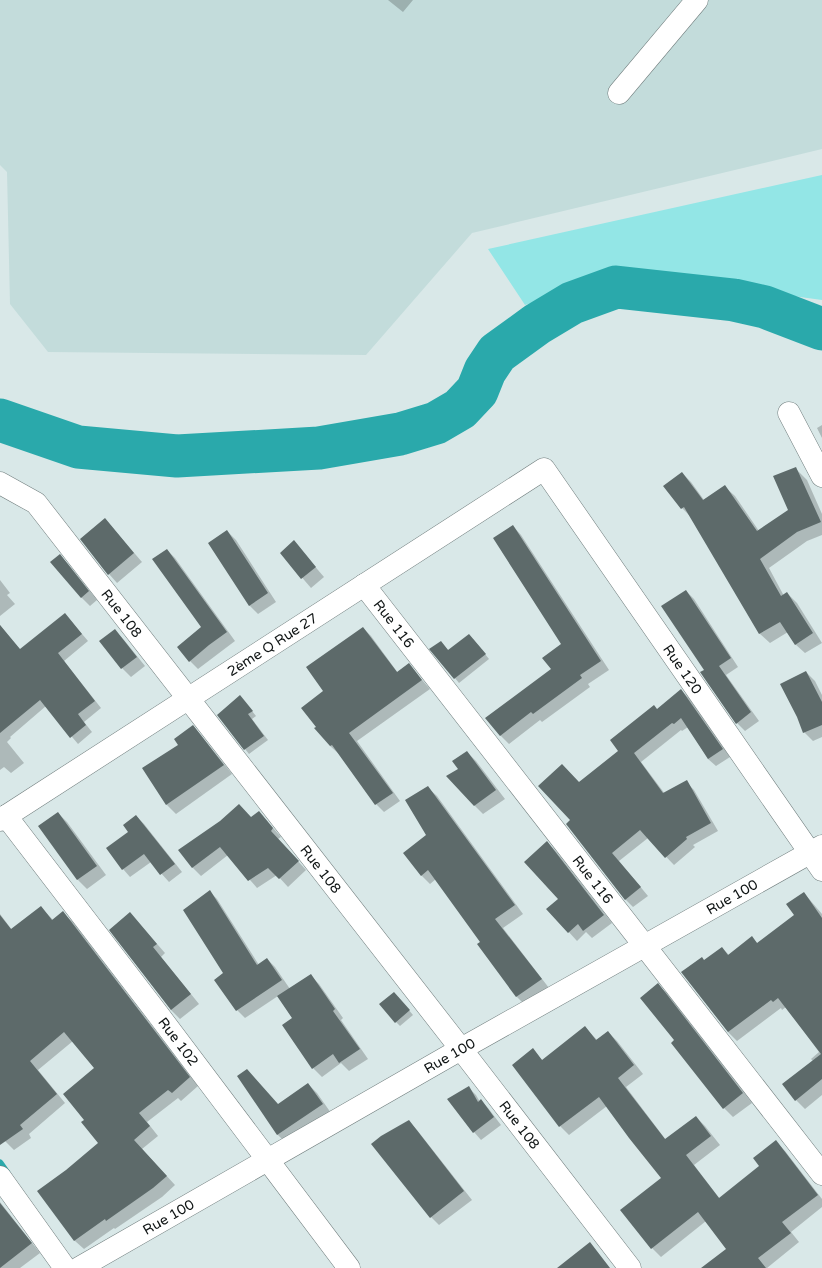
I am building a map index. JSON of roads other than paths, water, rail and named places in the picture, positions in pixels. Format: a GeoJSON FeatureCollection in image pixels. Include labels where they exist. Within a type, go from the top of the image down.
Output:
{"type":"FeatureCollection","features":[{"type":"Feature","properties":{"kind":"street"},"geometry":{"type":"LineString","coordinates":[[620,93],[697,0]]}},
{"type":"Feature","properties":{"kind":"street"},"geometry":{"type":"LineString","coordinates":[[789,413],[822,476]]}},
{"type":"Feature","properties":{"kind":"street","name":"2ème Q Rue 27"},"geometry":{"type":"LineString","coordinates":[[3,818],[544,470]]}},
{"type":"Feature","properties":{"kind":"street","name":"Rue 120"},"geometry":{"type":"LineString","coordinates":[[544,470],[818,856]]}},
{"type":"Feature","properties":{"kind":"street","name":"Rue 108"},"geometry":{"type":"LineString","coordinates":[[0,484],[36,504],[630,1268]]}},
{"type":"Feature","properties":{"kind":"street","name":"Rue 116"},"geometry":{"type":"LineString","coordinates":[[364,585],[822,1174]]}},
{"type":"Feature","properties":{"kind":"street","name":"Rue 102"},"geometry":{"type":"LineString","coordinates":[[3,818],[157,1013],[349,1268]]}},
{"type":"Feature","properties":{"kind":"street","name":"Rue 100"},"geometry":{"type":"LineString","coordinates":[[79,1268],[646,946],[818,856]]}},
{"type":"Feature","properties":{"kind":"street"},"geometry":{"type":"LineString","coordinates":[[0,1177],[65,1268]]}},
{"type":"Feature","properties":{"kind":"waterway"},"geometry":{"type":"LineString","coordinates":[[0,420],[78,447],[177,456],[319,448],[400,434],[436,423],[460,409],[477,391],[485,371],[497,353],[537,324],[572,303],[616,287],[734,300],[765,307],[822,329]]}},
{"type":"Feature","properties":{"kind":"waterway"},"geometry":{"type":"LineString","coordinates":[[0,1163],[7,1173]]}}]}
